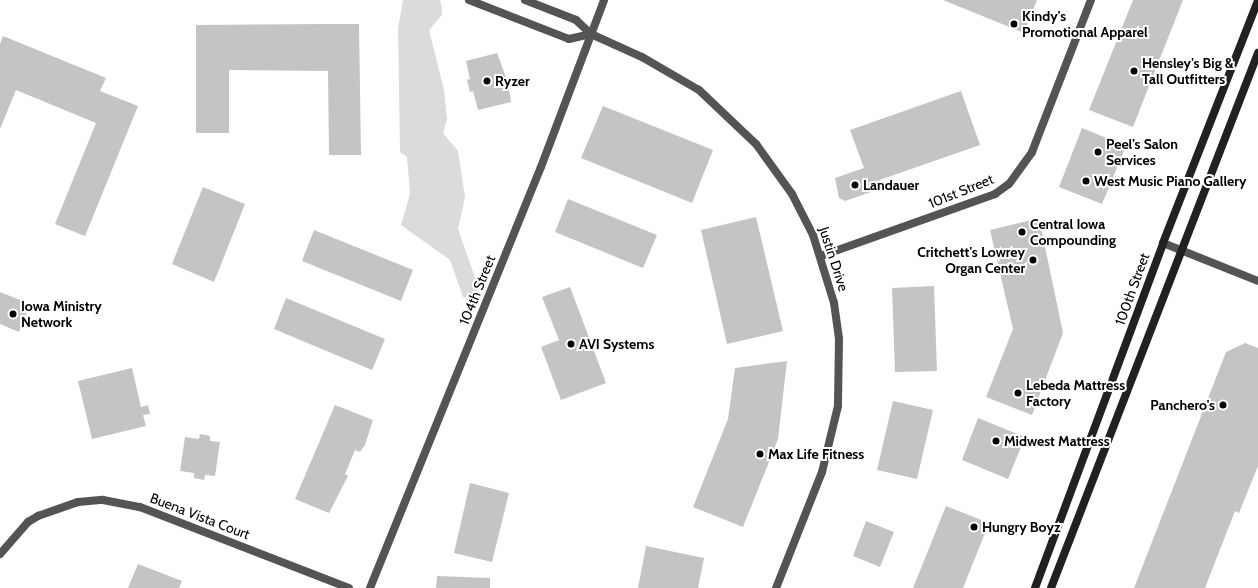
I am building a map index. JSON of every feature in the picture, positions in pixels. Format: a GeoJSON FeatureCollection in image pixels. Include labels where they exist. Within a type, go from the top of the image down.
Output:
{"type":"FeatureCollection","features":[{"type":"Feature","properties":{"kind":"main road","name":"100th Street"},"geometry":{"type":"LineString","coordinates":[[1035,588],[1163,243],[1258,0]]}},
{"type":"Feature","properties":{"kind":"main road"},"geometry":{"type":"LineString","coordinates":[[1051,588],[1258,53]]}},
{"type":"Feature","properties":{"kind":"street"},"geometry":{"type":"LineString","coordinates":[[469,0],[569,40],[591,34]]}},
{"type":"Feature","properties":{"kind":"street","name":"Justin Drive"},"geometry":{"type":"LineString","coordinates":[[525,0],[576,20],[591,34],[672,72],[726,111],[778,172],[798,202],[821,256],[834,303],[839,339],[838,406],[822,472],[776,588]]}},
{"type":"Feature","properties":{"kind":"street","name":"104th Street"},"geometry":{"type":"LineString","coordinates":[[370,588],[535,181],[604,0]]}},
{"type":"Feature","properties":{"kind":"street","name":"101st Street"},"geometry":{"type":"LineString","coordinates":[[821,256],[995,194],[1010,184],[1032,152],[1091,0]]}},
{"type":"Feature","properties":{"kind":"street"},"geometry":{"type":"LineString","coordinates":[[1163,243],[1258,281]]}},
{"type":"Feature","properties":{"kind":"street","name":"Buena Vista Court"},"geometry":{"type":"LineString","coordinates":[[0,554],[28,522],[38,516],[78,502],[126,502],[349,588]]}},
{"type":"Feature","properties":{"kind":"shaded area"},"geometry":{"type":"Polygon","coordinates":[[[403,0],[440,0],[442,8],[442,15],[429,30],[444,90],[447,119],[443,133],[458,151],[465,197],[458,229],[478,286],[476,295],[470,300],[463,297],[450,260],[401,225],[410,194],[407,157],[400,152],[398,28],[403,0]]]}},
{"type":"Feature","properties":{"kind":"building","name":"Kindy's Promotional Apparel"},"geometry":{"type":"Polygon","coordinates":[[[943,0],[1037,0],[1024,33],[943,0]]]}},
{"type":"Feature","properties":{"kind":"building"},"geometry":{"type":"Polygon","coordinates":[[[1133,0],[1183,0],[1133,127],[1089,110],[1133,0]]]}},
{"type":"Feature","properties":{"kind":"building"},"geometry":{"type":"Polygon","coordinates":[[[359,24],[361,155],[329,155],[328,71],[229,70],[229,133],[196,133],[196,25],[359,24]]]}},
{"type":"Feature","properties":{"kind":"building"},"geometry":{"type":"Polygon","coordinates":[[[3,36],[106,78],[100,91],[138,106],[85,236],[55,224],[96,123],[16,90],[0,129],[0,44],[3,36]]]}},
{"type":"Feature","properties":{"kind":"building","name":"Ryzer"},"geometry":{"type":"Polygon","coordinates":[[[497,53],[508,83],[511,102],[478,110],[473,91],[470,92],[467,80],[470,79],[466,61],[497,53]]]}},
{"type":"Feature","properties":{"kind":"building"},"geometry":{"type":"Polygon","coordinates":[[[961,91],[980,145],[871,183],[874,191],[845,201],[839,198],[835,178],[864,168],[850,130],[961,91]]]}},
{"type":"Feature","properties":{"kind":"building"},"geometry":{"type":"Polygon","coordinates":[[[603,106],[713,150],[692,203],[581,158],[603,106]]]}},
{"type":"Feature","properties":{"kind":"building"},"geometry":{"type":"Polygon","coordinates":[[[1082,128],[1126,146],[1102,204],[1059,187],[1082,128]]]}},
{"type":"Feature","properties":{"kind":"building"},"geometry":{"type":"Polygon","coordinates":[[[203,187],[245,204],[214,282],[172,264],[203,187]]]}},
{"type":"Feature","properties":{"kind":"building"},"geometry":{"type":"Polygon","coordinates":[[[568,199],[657,235],[643,268],[555,232],[568,199]]]}},
{"type":"Feature","properties":{"kind":"building"},"geometry":{"type":"Polygon","coordinates":[[[756,217],[783,331],[727,344],[701,230],[756,217]]]}},
{"type":"Feature","properties":{"kind":"building"},"geometry":{"type":"Polygon","coordinates":[[[1039,218],[1063,333],[1032,415],[986,397],[1013,329],[990,230],[1039,218]]]}},
{"type":"Feature","properties":{"kind":"building"},"geometry":{"type":"Polygon","coordinates":[[[314,230],[413,270],[401,301],[302,261],[314,230]]]}},
{"type":"Feature","properties":{"kind":"building"},"geometry":{"type":"Polygon","coordinates":[[[934,286],[937,371],[895,372],[892,288],[934,286]]]}},
{"type":"Feature","properties":{"kind":"building","name":"AVI Systems"},"geometry":{"type":"Polygon","coordinates":[[[570,287],[606,383],[561,400],[541,347],[559,340],[542,297],[570,287]]]}},
{"type":"Feature","properties":{"kind":"building","name":"Iowa Ministry Network"},"geometry":{"type":"Polygon","coordinates":[[[0,292],[30,304],[19,332],[0,324],[0,292]]]}},
{"type":"Feature","properties":{"kind":"building"},"geometry":{"type":"Polygon","coordinates":[[[286,298],[385,339],[372,370],[274,329],[286,298]]]}},
{"type":"Feature","properties":{"kind":"building"},"geometry":{"type":"Polygon","coordinates":[[[1245,343],[1258,348],[1258,466],[1239,513],[1235,511],[1205,588],[1134,588],[1226,352],[1245,343]]]}},
{"type":"Feature","properties":{"kind":"building"},"geometry":{"type":"Polygon","coordinates":[[[787,361],[778,439],[743,527],[693,507],[728,419],[735,368],[787,361]]]}},
{"type":"Feature","properties":{"kind":"building"},"geometry":{"type":"Polygon","coordinates":[[[132,368],[141,407],[148,405],[150,414],[143,415],[146,426],[92,439],[78,381],[132,368]]]}},
{"type":"Feature","properties":{"kind":"building"},"geometry":{"type":"Polygon","coordinates":[[[893,401],[933,410],[917,479],[877,470],[893,401]]]}},
{"type":"Feature","properties":{"kind":"building"},"geometry":{"type":"Polygon","coordinates":[[[335,405],[373,420],[365,445],[360,452],[355,450],[345,474],[348,476],[329,513],[295,499],[335,405]]]}},
{"type":"Feature","properties":{"kind":"building","name":"Midwest Mattress"},"geometry":{"type":"Polygon","coordinates":[[[978,418],[1025,437],[1008,479],[962,460],[978,418]]]}},
{"type":"Feature","properties":{"kind":"building"},"geometry":{"type":"Polygon","coordinates":[[[200,434],[210,436],[210,441],[220,442],[215,476],[205,475],[204,480],[194,478],[194,473],[180,471],[185,437],[199,439],[200,434]]]}},
{"type":"Feature","properties":{"kind":"building"},"geometry":{"type":"Polygon","coordinates":[[[470,483],[509,493],[492,562],[454,553],[470,483]]]}},
{"type":"Feature","properties":{"kind":"building"},"geometry":{"type":"Polygon","coordinates":[[[946,506],[989,523],[963,588],[913,588],[946,506]]]}},
{"type":"Feature","properties":{"kind":"building"},"geometry":{"type":"Polygon","coordinates":[[[866,521],[894,532],[880,567],[853,556],[866,521]]]}},
{"type":"Feature","properties":{"kind":"building"},"geometry":{"type":"Polygon","coordinates":[[[646,546],[704,558],[698,588],[638,588],[646,546]]]}},
{"type":"Feature","properties":{"kind":"building"},"geometry":{"type":"Polygon","coordinates":[[[138,564],[182,581],[179,588],[128,588],[138,564]]]}},
{"type":"Feature","properties":{"kind":"building"},"geometry":{"type":"Polygon","coordinates":[[[437,576],[490,578],[490,588],[436,588],[437,576]]]}},
{"type":"Feature","properties":{"kind":"place","name":"Kindy's Promotional Apparel"},"geometry":{"type":"Point","coordinates":[1014,24]}},
{"type":"Feature","properties":{"kind":"place","name":"Hensley's Big & Tall Outfitters"},"geometry":{"type":"Point","coordinates":[1134,71]}},
{"type":"Feature","properties":{"kind":"place","name":"Ryzer"},"geometry":{"type":"Point","coordinates":[487,81]}},
{"type":"Feature","properties":{"kind":"place","name":"Peel's Salon Services"},"geometry":{"type":"Point","coordinates":[1098,152]}},
{"type":"Feature","properties":{"kind":"place","name":"West Music Piano Gallery"},"geometry":{"type":"Point","coordinates":[1086,181]}},
{"type":"Feature","properties":{"kind":"place","name":"Landauer"},"geometry":{"type":"Point","coordinates":[855,185]}},
{"type":"Feature","properties":{"kind":"place","name":"Central Iowa Compounding"},"geometry":{"type":"Point","coordinates":[1022,232]}},
{"type":"Feature","properties":{"kind":"place","name":"Critchett's Lowrey Organ Center"},"geometry":{"type":"Point","coordinates":[1033,260]}},
{"type":"Feature","properties":{"kind":"place","name":"Iowa Ministry Network"},"geometry":{"type":"Point","coordinates":[13,314]}},
{"type":"Feature","properties":{"kind":"place","name":"AVI Systems"},"geometry":{"type":"Point","coordinates":[571,344]}},
{"type":"Feature","properties":{"kind":"place","name":"Lebeda Mattress Factory"},"geometry":{"type":"Point","coordinates":[1018,393]}},
{"type":"Feature","properties":{"kind":"place","name":"Panchero's"},"geometry":{"type":"Point","coordinates":[1223,405]}},
{"type":"Feature","properties":{"kind":"place","name":"Midwest Mattress"},"geometry":{"type":"Point","coordinates":[996,441]}},
{"type":"Feature","properties":{"kind":"place","name":"Max Life Fitness"},"geometry":{"type":"Point","coordinates":[760,454]}},
{"type":"Feature","properties":{"kind":"place","name":"Hungry Boyz"},"geometry":{"type":"Point","coordinates":[974,527]}}]}
